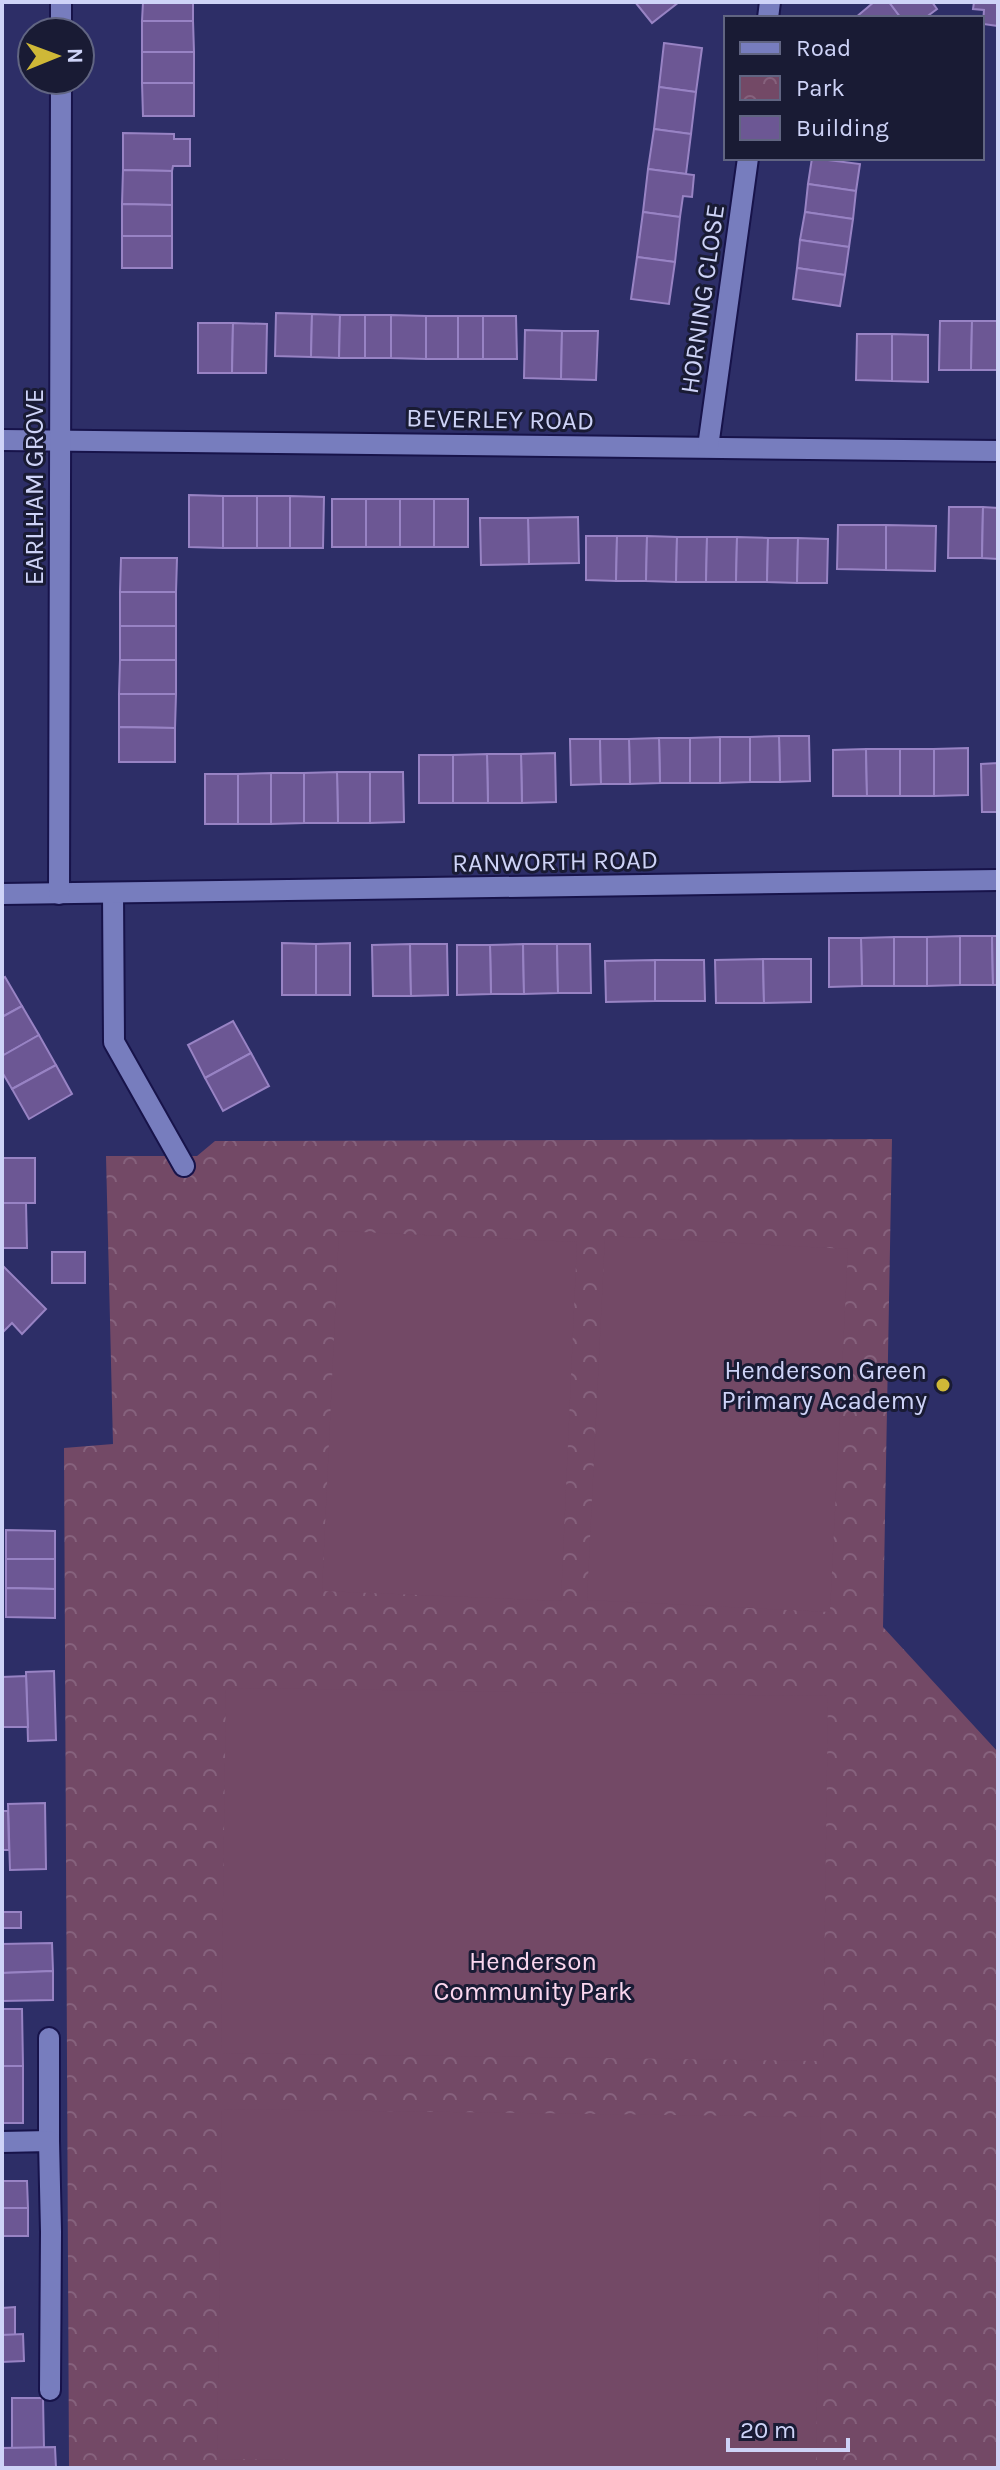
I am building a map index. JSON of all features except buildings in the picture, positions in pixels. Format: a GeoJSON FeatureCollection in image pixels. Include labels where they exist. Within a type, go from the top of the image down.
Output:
{"type":"FeatureCollection","features":[{"type":"Feature","properties":{"kind":"street","name":"EARLHAM GROVE"},"geometry":{"type":"LineString","coordinates":[[59,894],[61,96]]}},
{"type":"Feature","properties":{"kind":"street","name":"HORNING CLOSE"},"geometry":{"type":"LineString","coordinates":[[708,447],[748,160]]}},
{"type":"Feature","properties":{"kind":"street","name":"BEVERLEY ROAD"},"geometry":{"type":"LineString","coordinates":[[2,440],[998,451]]}},
{"type":"Feature","properties":{"kind":"street","name":"RANWORTH ROAD"},"geometry":{"type":"LineString","coordinates":[[2,894],[998,880]]}},
{"type":"Feature","properties":{"kind":"street"},"geometry":{"type":"LineString","coordinates":[[113,893],[114,1042],[184,1166]]}},
{"type":"Feature","properties":{"kind":"street"},"geometry":{"type":"LineString","coordinates":[[49,2038],[50,2390]]}},
{"type":"Feature","properties":{"kind":"street"},"geometry":{"type":"LineString","coordinates":[[2,2142],[49,2141]]}},
{"type":"Feature","properties":{"kind":"green space","name":"Henderson Community Park"},"geometry":{"type":"Polygon","coordinates":[[[892,1139],[883,1627],[998,1752],[998,2468],[69,2468],[64,1448],[113,1444],[106,1156],[197,1156],[215,1141],[892,1139]]]}},
{"type":"Feature","properties":{"kind":"green space"},"geometry":{"type":"Polygon","coordinates":[[[339,1231],[577,1242],[561,1601],[322,1591],[339,1231]]]}},
{"type":"Feature","properties":{"kind":"green space"},"geometry":{"type":"Polygon","coordinates":[[[605,1236],[848,1249],[830,1612],[587,1600],[605,1236]]]}},
{"type":"Feature","properties":{"kind":"green space"},"geometry":{"type":"Polygon","coordinates":[[[226,1688],[828,1696],[823,2061],[221,2053],[226,1688]]]}},
{"type":"Feature","properties":{"kind":"green space"},"geometry":{"type":"Polygon","coordinates":[[[222,2109],[821,2117],[816,2467],[217,2459],[222,2109]]]}},
{"type":"Feature","properties":{"kind":"place","name":"Henderson Green Primary Academy"},"geometry":{"type":"Point","coordinates":[943,1385]}}]}
